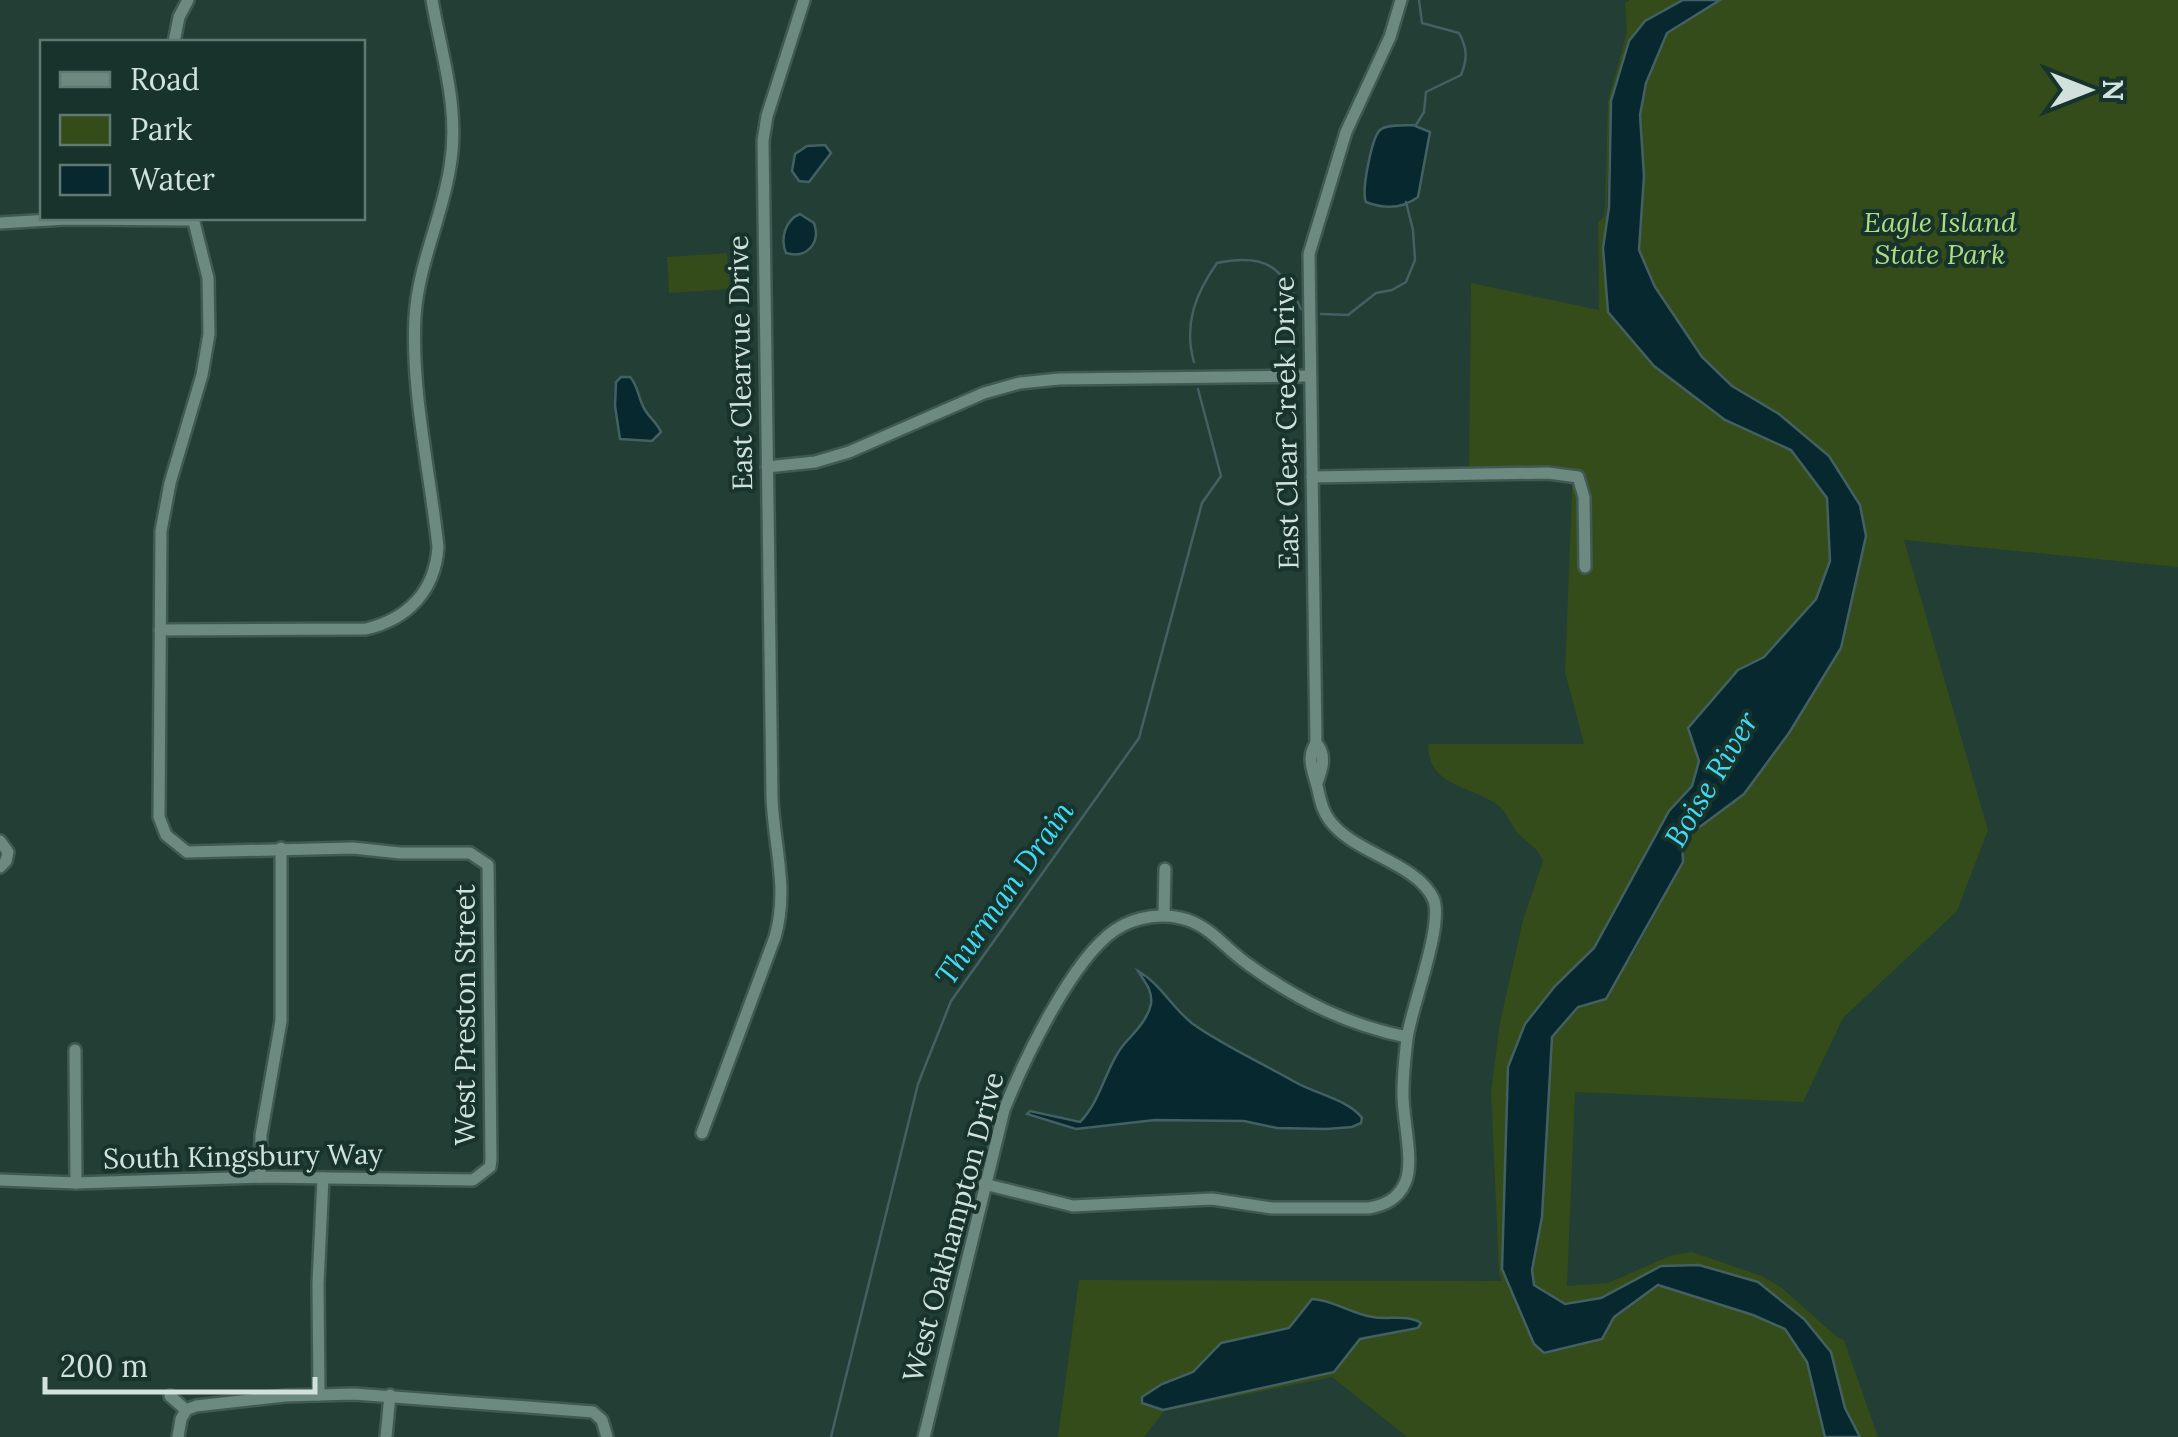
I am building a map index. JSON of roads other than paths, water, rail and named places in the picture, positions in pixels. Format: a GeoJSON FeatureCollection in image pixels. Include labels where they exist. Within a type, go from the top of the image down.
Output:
{"type":"FeatureCollection","features":[{"type":"Feature","properties":{"kind":"street"},"geometry":{"type":"LineString","coordinates":[[174,40],[188,0]]}},
{"type":"Feature","properties":{"kind":"street"},"geometry":{"type":"LineString","coordinates":[[160,630],[366,629],[395,620],[423,595],[436,567],[438,546],[415,355],[415,313],[422,270],[450,167],[453,122],[449,77],[432,0]]}},
{"type":"Feature","properties":{"kind":"street","name":"East Clearvue Drive"},"geometry":{"type":"LineString","coordinates":[[702,1133],[775,937],[782,907],[782,865],[772,806],[770,731],[763,140],[766,116],[804,0]]}},
{"type":"Feature","properties":{"kind":"street","name":"East Clear Creek Drive"},"geometry":{"type":"LineString","coordinates":[[1402,0],[1390,37],[1346,132],[1309,254],[1316,743],[1322,750],[1323,766],[1317,783],[1318,795],[1331,824],[1342,834],[1416,879],[1435,901],[1436,924],[1407,1037]]}},
{"type":"Feature","properties":{"kind":"street"},"geometry":{"type":"LineString","coordinates":[[0,223],[50,220]]}},
{"type":"Feature","properties":{"kind":"street"},"geometry":{"type":"LineString","coordinates":[[194,220],[208,278],[209,334],[202,375],[163,513],[159,817],[166,835],[187,852],[281,848],[281,1021],[261,1135],[260,1177]]}},
{"type":"Feature","properties":{"kind":"street"},"geometry":{"type":"LineString","coordinates":[[767,467],[815,462],[849,452],[984,393],[1020,383],[1059,379],[1310,376]]}},
{"type":"Feature","properties":{"kind":"street"},"geometry":{"type":"LineString","coordinates":[[1312,476],[1548,472],[1578,477],[1584,497],[1585,567]]}},
{"type":"Feature","properties":{"kind":"street"},"geometry":{"type":"LineString","coordinates":[[0,841],[8,852],[0,866]]}},
{"type":"Feature","properties":{"kind":"street","name":"West Preston Street"},"geometry":{"type":"LineString","coordinates":[[281,848],[470,853],[482,859],[490,873],[491,1160],[484,1172]]}},
{"type":"Feature","properties":{"kind":"street"},"geometry":{"type":"LineString","coordinates":[[984,1184],[1050,1202],[1092,1207],[1212,1199],[1272,1208],[1370,1208],[1396,1197],[1406,1181],[1402,1091],[1407,1037],[1362,1027],[1329,1014],[1248,965],[1209,930],[1164,915],[1164,869]]}},
{"type":"Feature","properties":{"kind":"street","name":"West Oakhampton Drive"},"geometry":{"type":"LineString","coordinates":[[924,1437],[984,1184],[1004,1110],[1022,1065],[1071,982],[1100,944],[1116,930],[1137,920],[1164,915]]}},
{"type":"Feature","properties":{"kind":"street"},"geometry":{"type":"LineString","coordinates":[[75,1050],[76,1182]]}},
{"type":"Feature","properties":{"kind":"street","name":"South Kingsbury Way"},"geometry":{"type":"LineString","coordinates":[[0,1180],[472,1180],[484,1172]]}},
{"type":"Feature","properties":{"kind":"street"},"geometry":{"type":"LineString","coordinates":[[319,1395],[318,1284],[323,1178]]}},
{"type":"Feature","properties":{"kind":"street"},"geometry":{"type":"LineString","coordinates":[[178,1437],[186,1410],[196,1406],[319,1395],[390,1395],[588,1410],[598,1414],[607,1437]]}},
{"type":"Feature","properties":{"kind":"street"},"geometry":{"type":"LineString","coordinates":[[386,1437],[390,1395]]}},
{"type":"Feature","properties":{"kind":"street"},"geometry":{"type":"LineString","coordinates":[[170,1396],[186,1410]]}},
{"type":"Feature","properties":{"kind":"water","name":"Boise River"},"geometry":{"type":"Polygon","coordinates":[[[1683,0],[1720,0],[1667,33],[1646,83],[1640,115],[1644,176],[1639,250],[1655,287],[1702,357],[1732,386],[1779,414],[1829,456],[1860,505],[1866,536],[1841,648],[1789,733],[1744,794],[1682,840],[1683,862],[1606,999],[1578,1007],[1552,1037],[1542,1217],[1532,1270],[1534,1285],[1565,1304],[1601,1298],[1661,1266],[1699,1265],[1758,1282],[1804,1319],[1831,1352],[1845,1408],[1860,1437],[1825,1437],[1807,1362],[1785,1329],[1658,1285],[1614,1317],[1602,1339],[1544,1353],[1534,1344],[1502,1269],[1508,1067],[1525,1024],[1555,986],[1594,948],[1669,811],[1692,786],[1699,761],[1688,728],[1738,670],[1764,657],[1816,599],[1830,561],[1827,498],[1791,450],[1725,420],[1654,366],[1608,312],[1603,248],[1609,207],[1611,101],[1629,41],[1645,21],[1683,0]]]}},
{"type":"Feature","properties":{"kind":"water"},"geometry":{"type":"Polygon","coordinates":[[[1413,125],[1430,132],[1418,197],[1393,207],[1366,202],[1366,176],[1380,130],[1413,125]]]}},
{"type":"Feature","properties":{"kind":"water"},"geometry":{"type":"Polygon","coordinates":[[[825,145],[831,153],[809,182],[799,181],[792,171],[795,154],[807,146],[825,145]]]}},
{"type":"Feature","properties":{"kind":"water"},"geometry":{"type":"Polygon","coordinates":[[[800,214],[814,223],[814,243],[800,254],[786,253],[785,230],[800,214]]]}},
{"type":"Feature","properties":{"kind":"water"},"geometry":{"type":"Polygon","coordinates":[[[621,377],[633,381],[643,406],[661,432],[652,441],[620,439],[615,406],[616,382],[621,377]]]}},
{"type":"Feature","properties":{"kind":"water"},"geometry":{"type":"Polygon","coordinates":[[[1138,971],[1193,1024],[1295,1082],[1349,1106],[1362,1118],[1361,1123],[1326,1129],[1277,1128],[1244,1121],[1155,1120],[1076,1129],[1027,1114],[1030,1111],[1080,1122],[1087,1113],[1119,1051],[1149,1010],[1151,994],[1138,971]]]}},
{"type":"Feature","properties":{"kind":"water"},"geometry":{"type":"Polygon","coordinates":[[[1312,1299],[1365,1315],[1421,1323],[1418,1328],[1360,1339],[1334,1372],[1163,1410],[1142,1403],[1142,1397],[1162,1384],[1193,1372],[1221,1343],[1289,1328],[1312,1299]]]}},
{"type":"Feature","properties":{"kind":"waterway","name":"Thurman Drain"},"geometry":{"type":"LineString","coordinates":[[1416,125],[1424,112],[1426,92],[1461,75],[1466,58],[1459,33],[1422,23],[1419,0]]}},
{"type":"Feature","properties":{"kind":"waterway","name":"Thurman Drain"},"geometry":{"type":"LineString","coordinates":[[1321,314],[1348,315],[1376,293],[1406,282],[1415,260],[1406,202]]}},
{"type":"Feature","properties":{"kind":"waterway","name":"Thurman Drain"},"geometry":{"type":"LineString","coordinates":[[1194,362],[1191,322],[1203,286],[1217,263],[1248,260],[1270,266],[1287,282],[1301,309]]}},
{"type":"Feature","properties":{"kind":"waterway","name":"Thurman Drain"},"geometry":{"type":"LineString","coordinates":[[831,1437],[918,1084],[951,1001],[1139,738],[1202,503],[1221,476],[1198,389]]}},
{"type":"Feature","properties":{"kind":"park label","name":"Eagle Island State Park"},"geometry":{"type":"Point","coordinates":[1940,238]}}]}
